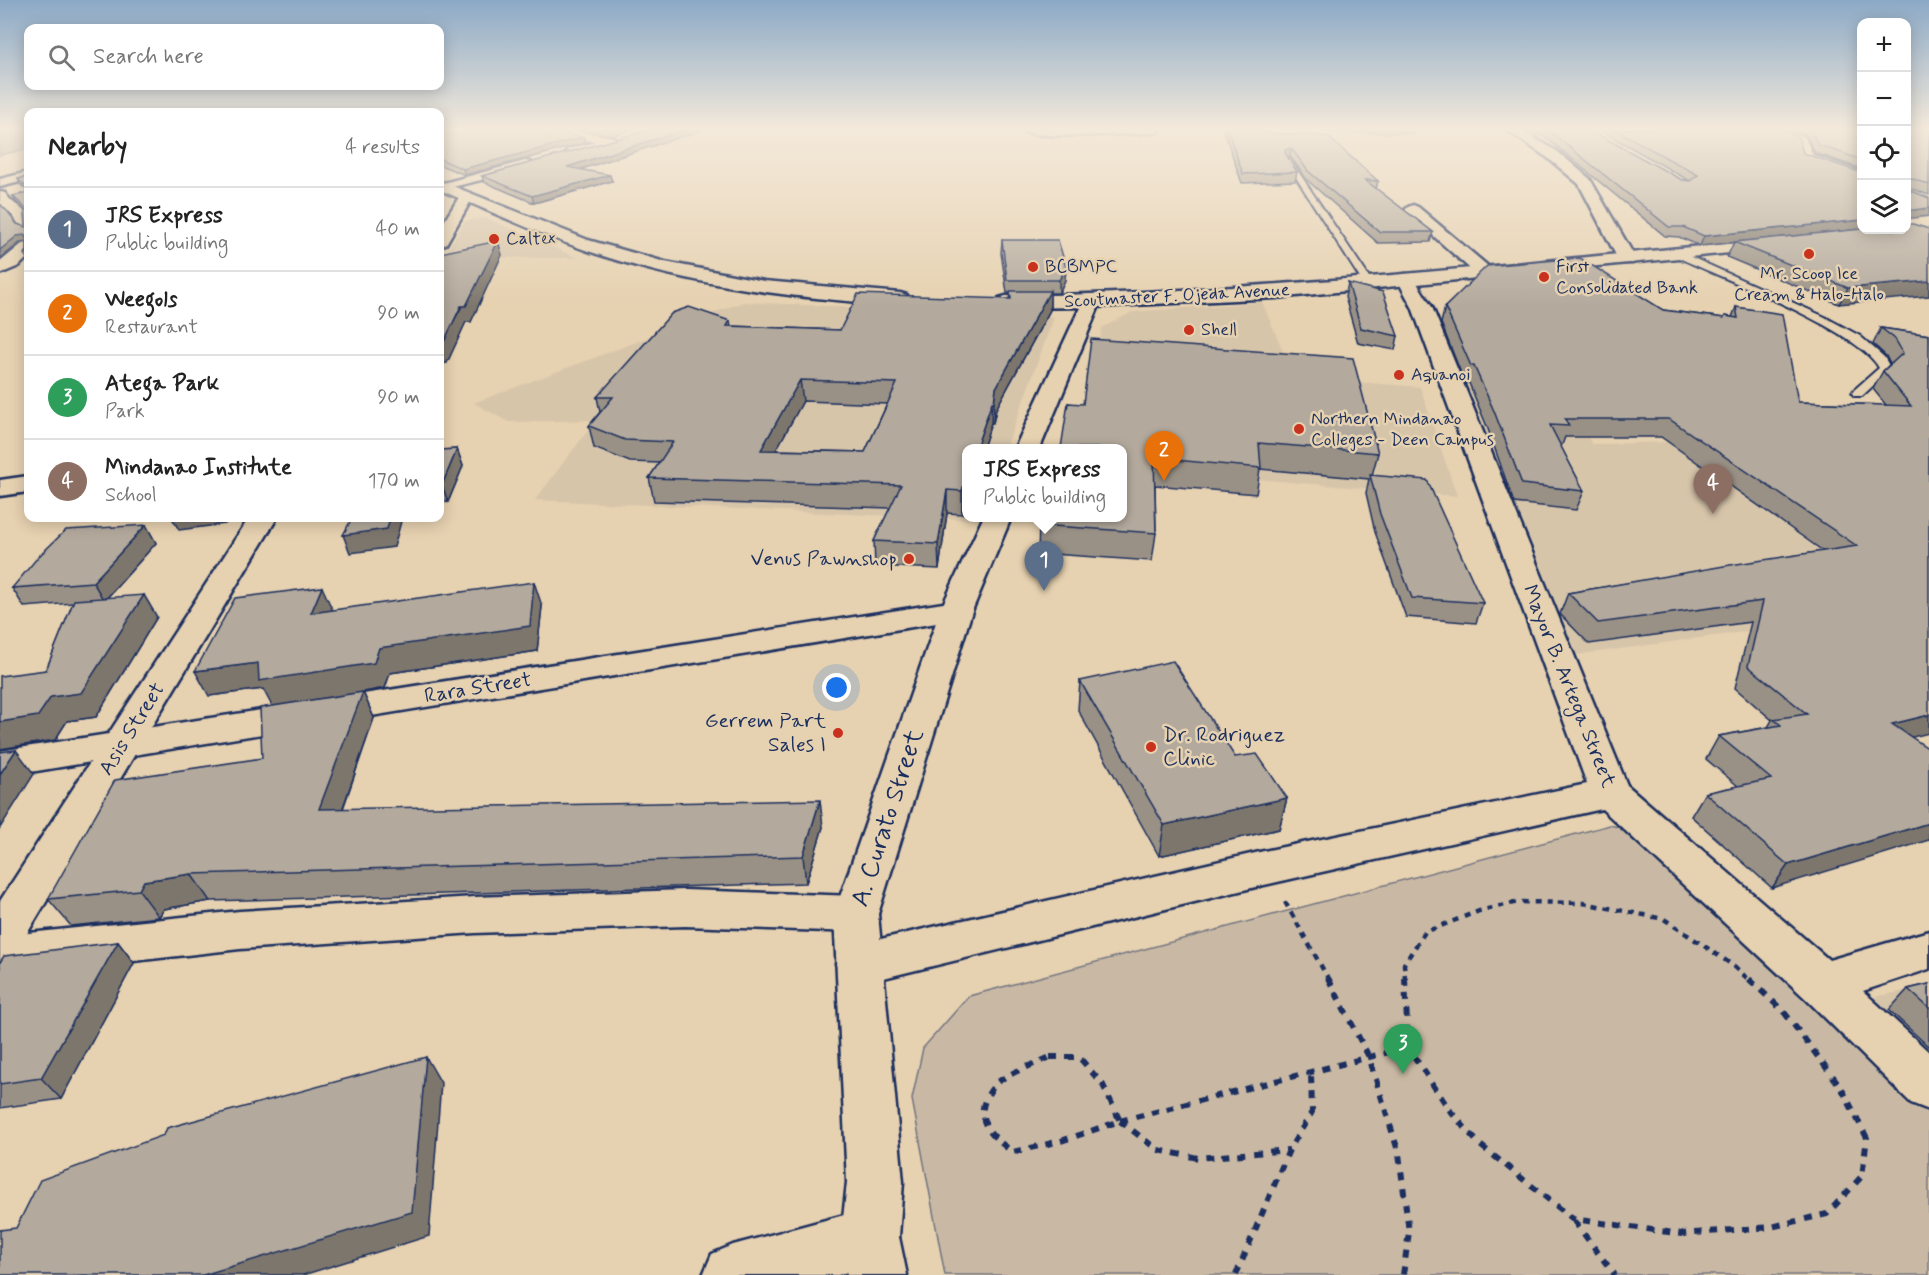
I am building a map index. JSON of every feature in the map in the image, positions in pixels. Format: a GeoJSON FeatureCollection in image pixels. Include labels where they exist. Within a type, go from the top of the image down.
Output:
{"type":"FeatureCollection","features":[{"type":"Feature","properties":{"kind":"main road"},"geometry":{"type":"LineString","coordinates":[[447,188],[631,259],[776,288],[846,296],[914,300]]}},
{"type":"Feature","properties":{"kind":"main road"},"geometry":{"type":"LineString","coordinates":[[1588,188],[1627,259]]}},
{"type":"Feature","properties":{"kind":"main road"},"geometry":{"type":"LineString","coordinates":[[0,196],[2,201],[19,213],[24,220]]}},
{"type":"Feature","properties":{"kind":"main road"},"geometry":{"type":"LineString","coordinates":[[444,234],[466,197]]}},
{"type":"Feature","properties":{"kind":"main road"},"geometry":{"type":"LineString","coordinates":[[1413,210],[1483,272]]}},
{"type":"Feature","properties":{"kind":"main road","name":"Scoutmaster F. Ojeda Avenue"},"geometry":{"type":"LineString","coordinates":[[992,302],[1092,301],[1265,293],[1680,255],[1786,243]]}},
{"type":"Feature","properties":{"kind":"main road"},"geometry":{"type":"LineString","coordinates":[[0,269],[13,262],[24,252]]}},
{"type":"Feature","properties":{"kind":"main road","name":"Mayor B. Artega Street"},"geometry":{"type":"LineString","coordinates":[[1406,279],[1422,307],[1610,793],[1822,983],[1929,1086]]}},
{"type":"Feature","properties":{"kind":"main road"},"geometry":{"type":"LineString","coordinates":[[1029,444],[1092,301]]}},
{"type":"Feature","properties":{"kind":"main road"},"geometry":{"type":"LineString","coordinates":[[0,488],[24,485]]}},
{"type":"Feature","properties":{"kind":"main road","name":"Asis Street"},"geometry":{"type":"LineString","coordinates":[[0,939],[261,522]]}},
{"type":"Feature","properties":{"kind":"main road","name":"A. Curato Street"},"geometry":{"type":"LineString","coordinates":[[874,1256],[875,1182],[857,939],[956,611],[995,522]]}},
{"type":"Feature","properties":{"kind":"main road","name":"Rara Street"},"geometry":{"type":"LineString","coordinates":[[0,764],[956,611]]}},
{"type":"Feature","properties":{"kind":"main road"},"geometry":{"type":"LineString","coordinates":[[0,956],[240,930],[475,915],[685,908],[857,939],[1264,868],[1610,793]]}},
{"type":"Feature","properties":{"kind":"main road"},"geometry":{"type":"LineString","coordinates":[[1822,983],[1929,950]]}},
{"type":"Feature","properties":{"kind":"main road"},"geometry":{"type":"LineString","coordinates":[[733,1275],[874,1256]]}},
{"type":"Feature","properties":{"kind":"lane"},"geometry":{"type":"LineString","coordinates":[[1307,188],[1368,283]]}},
{"type":"Feature","properties":{"kind":"lane"},"geometry":{"type":"LineString","coordinates":[[1680,255],[1819,318],[1856,338],[1880,359],[1885,369],[1858,393]]}},
{"type":"Feature","properties":{"kind":"path"},"geometry":{"type":"LineString","coordinates":[[1264,868],[1320,962],[1369,1057],[1399,1154],[1409,1232],[1403,1275]]}},
{"type":"Feature","properties":{"kind":"path"},"geometry":{"type":"LineString","coordinates":[[1573,1219],[1682,1234],[1771,1227],[1827,1214],[1862,1176],[1867,1138],[1841,1087],[1784,1012],[1734,966],[1664,919],[1583,903],[1518,902],[1479,911],[1425,932],[1404,964],[1408,1047],[1451,1112],[1479,1144],[1573,1219],[1615,1275]]}},
{"type":"Feature","properties":{"kind":"path"},"geometry":{"type":"LineString","coordinates":[[1289,1150],[1198,1158],[1158,1150],[1120,1121],[1103,1085],[1079,1057],[1050,1057],[997,1083],[984,1103],[984,1123],[992,1137],[1013,1152],[1061,1142],[1120,1121],[1408,1047]]}},
{"type":"Feature","properties":{"kind":"path"},"geometry":{"type":"LineString","coordinates":[[1236,1275],[1289,1150],[1312,1112],[1311,1072]]}},
{"type":"Feature","properties":{"kind":"shaded area"},"geometry":{"type":"Polygon","coordinates":[[[486,218],[578,258],[444,257],[465,221],[486,218]]]}},
{"type":"Feature","properties":{"kind":"shaded area"},"geometry":{"type":"Polygon","coordinates":[[[743,302],[1054,317],[1007,444],[962,444],[962,519],[535,500],[596,420],[509,422],[474,403],[743,302]]]}},
{"type":"Feature","properties":{"kind":"shaded area"},"geometry":{"type":"Polygon","coordinates":[[[1262,302],[1286,358],[1099,347],[1102,328],[1132,312],[1262,302]]]}},
{"type":"Feature","properties":{"kind":"shaded area","name":"Northern Mindanao Colleges - Deen Campus"},"geometry":{"type":"Polygon","coordinates":[[[1170,368],[1420,387],[1457,496],[1160,471],[1170,368]]]}},
{"type":"Feature","properties":{"kind":"shaded area"},"geometry":{"type":"Polygon","coordinates":[[[1463,386],[1561,394],[1592,444],[1755,440],[1927,607],[1568,656],[1463,386]]]}},
{"type":"Feature","properties":{"kind":"shaded area"},"geometry":{"type":"Polygon","coordinates":[[[1610,825],[1636,832],[1657,846],[1929,1114],[1929,1275],[945,1275],[912,1099],[923,1048],[969,996],[1610,825]]]}},
{"type":"Feature","properties":{"kind":"shaded area"},"geometry":{"type":"Polygon","coordinates":[[[1929,986],[1929,1055],[1870,998],[1929,986]]]}},
{"type":"Feature","properties":{"kind":"building"},"geometry":{"type":"Polygon","coordinates":[[[513,188],[560,188],[532,196],[513,188]]]}},
{"type":"Feature","properties":{"kind":"building"},"geometry":{"type":"Polygon","coordinates":[[[1329,188],[1376,188],[1433,232],[1380,232],[1329,188]]]}},
{"type":"Feature","properties":{"kind":"building"},"geometry":{"type":"Polygon","coordinates":[[[1621,188],[1857,188],[1857,221],[1704,236],[1683,227],[1669,227],[1621,188]]]}},
{"type":"Feature","properties":{"kind":"building"},"geometry":{"type":"Polygon","coordinates":[[[1911,191],[1929,198],[1929,208],[1911,210],[1911,191]]]}},
{"type":"Feature","properties":{"kind":"building"},"geometry":{"type":"Polygon","coordinates":[[[24,194],[24,207],[13,196],[24,194]]]}},
{"type":"Feature","properties":{"kind":"building"},"geometry":{"type":"Polygon","coordinates":[[[0,204],[17,224],[24,226],[24,235],[17,236],[0,250],[0,204]]]}},
{"type":"Feature","properties":{"kind":"building"},"geometry":{"type":"Polygon","coordinates":[[[1911,224],[1913,224],[1929,229],[1929,281],[1848,288],[1734,242],[1857,230],[1857,234],[1911,234],[1911,224]]]}},
{"type":"Feature","properties":{"kind":"building","name":"BCBMPC"},"geometry":{"type":"Polygon","coordinates":[[[1002,240],[1058,240],[1066,267],[1059,280],[1007,280],[1002,240]]]}},
{"type":"Feature","properties":{"kind":"building"},"geometry":{"type":"Polygon","coordinates":[[[498,241],[466,306],[461,306],[444,342],[444,252],[498,241]]]}},
{"type":"Feature","properties":{"kind":"building"},"geometry":{"type":"Polygon","coordinates":[[[1580,258],[1663,310],[1724,318],[1725,316],[1738,318],[1736,307],[1782,314],[1798,402],[1911,406],[1883,371],[1903,353],[1895,339],[1881,328],[1929,335],[1929,715],[1892,724],[1929,749],[1929,823],[1788,865],[1705,793],[1771,779],[1719,736],[1781,725],[1773,719],[1807,714],[1748,666],[1763,601],[1598,623],[1568,593],[1857,546],[1669,419],[1565,419],[1569,426],[1550,425],[1584,491],[1522,484],[1494,411],[1445,307],[1487,266],[1580,258]]]}},
{"type":"Feature","properties":{"kind":"building"},"geometry":{"type":"Polygon","coordinates":[[[1348,283],[1383,292],[1398,336],[1361,328],[1348,283]]]}},
{"type":"Feature","properties":{"kind":"building"},"geometry":{"type":"Polygon","coordinates":[[[1010,291],[1050,291],[996,388],[994,402],[992,402],[977,444],[962,444],[962,491],[947,490],[938,544],[874,541],[901,485],[649,478],[673,442],[625,440],[589,426],[613,397],[597,397],[672,313],[689,307],[730,321],[727,326],[840,330],[858,294],[1011,299],[1010,291]],[[800,380],[761,450],[865,452],[897,383],[800,380]]]}},
{"type":"Feature","properties":{"kind":"building"},"geometry":{"type":"Polygon","coordinates":[[[1091,339],[1353,358],[1378,453],[1259,443],[1261,468],[1154,458],[1156,533],[1039,525],[1039,522],[1127,522],[1127,444],[1062,444],[1068,403],[1083,404],[1091,339]]]}},
{"type":"Feature","properties":{"kind":"building"},"geometry":{"type":"Polygon","coordinates":[[[457,449],[444,480],[444,450],[457,449]]]}},
{"type":"Feature","properties":{"kind":"building"},"geometry":{"type":"Polygon","coordinates":[[[1370,475],[1427,480],[1483,603],[1412,598],[1380,514],[1370,475]]]}},
{"type":"Feature","properties":{"kind":"building"},"geometry":{"type":"Polygon","coordinates":[[[350,522],[389,522],[387,529],[343,535],[350,522]]]}},
{"type":"Feature","properties":{"kind":"building"},"geometry":{"type":"Polygon","coordinates":[[[146,525],[93,582],[12,588],[38,557],[66,530],[146,525]]]}},
{"type":"Feature","properties":{"kind":"building"},"geometry":{"type":"Polygon","coordinates":[[[534,582],[530,626],[379,648],[374,663],[259,681],[258,663],[195,671],[235,598],[322,587],[311,613],[534,582]]]}},
{"type":"Feature","properties":{"kind":"building"},"geometry":{"type":"Polygon","coordinates":[[[144,595],[81,693],[51,697],[38,716],[0,722],[0,676],[46,670],[74,600],[144,595]]]}},
{"type":"Feature","properties":{"kind":"building","name":"Dr. Rodriguez Clinic"},"geometry":{"type":"Polygon","coordinates":[[[1173,661],[1235,757],[1257,754],[1287,798],[1164,825],[1080,681],[1173,661]]]}},
{"type":"Feature","properties":{"kind":"building"},"geometry":{"type":"Polygon","coordinates":[[[363,692],[319,809],[820,800],[803,856],[191,874],[144,881],[139,890],[48,899],[115,780],[262,758],[260,708],[363,692]]]}},
{"type":"Feature","properties":{"kind":"building"},"geometry":{"type":"Polygon","coordinates":[[[16,750],[0,774],[0,752],[16,750]]]}},
{"type":"Feature","properties":{"kind":"building"},"geometry":{"type":"Polygon","coordinates":[[[118,942],[41,1078],[0,1084],[0,962],[4,956],[118,942]]]}},
{"type":"Feature","properties":{"kind":"building"},"geometry":{"type":"Polygon","coordinates":[[[1929,984],[1929,1008],[1908,989],[1929,984]]]}},
{"type":"Feature","properties":{"kind":"building"},"geometry":{"type":"Polygon","coordinates":[[[426,1057],[412,1212],[203,1275],[0,1275],[0,1230],[16,1228],[40,1180],[164,1135],[167,1128],[426,1057]]]}},
{"type":"Feature","properties":{"kind":"place","name":"Caltex"},"geometry":{"type":"Point","coordinates":[494,239]}},
{"type":"Feature","properties":{"kind":"place","name":"Mr. Scoop Ice Cream & Halo-Halo"},"geometry":{"type":"Point","coordinates":[1809,254]}},
{"type":"Feature","properties":{"kind":"place","name":"BCBMPC"},"geometry":{"type":"Point","coordinates":[1033,267]}},
{"type":"Feature","properties":{"kind":"place","name":"First Consolidated Bank"},"geometry":{"type":"Point","coordinates":[1544,277]}},
{"type":"Feature","properties":{"kind":"place","name":"Shell"},"geometry":{"type":"Point","coordinates":[1189,330]}},
{"type":"Feature","properties":{"kind":"place","name":"Aquanoi"},"geometry":{"type":"Point","coordinates":[1399,375]}},
{"type":"Feature","properties":{"kind":"place","name":"Northern Mindanao Colleges - Deen Campus"},"geometry":{"type":"Point","coordinates":[1299,429]}},
{"type":"Feature","properties":{"kind":"place","name":"Weegols"},"geometry":{"type":"Point","coordinates":[1164,481]}},
{"type":"Feature","properties":{"kind":"place","name":"Mindanao Institute"},"geometry":{"type":"Point","coordinates":[1713,514]}},
{"type":"Feature","properties":{"kind":"place","name":"Venus Pawnshop"},"geometry":{"type":"Point","coordinates":[909,559]}},
{"type":"Feature","properties":{"kind":"place","name":"JRS Express"},"geometry":{"type":"Point","coordinates":[1044,591]}},
{"type":"Feature","properties":{"kind":"place","name":"Gerrem Part Sales I"},"geometry":{"type":"Point","coordinates":[838,733]}},
{"type":"Feature","properties":{"kind":"place","name":"Dr. Rodriguez Clinic"},"geometry":{"type":"Point","coordinates":[1151,747]}},
{"type":"Feature","properties":{"kind":"place","name":"Atega Park"},"geometry":{"type":"Point","coordinates":[1403,1074]}}]}
